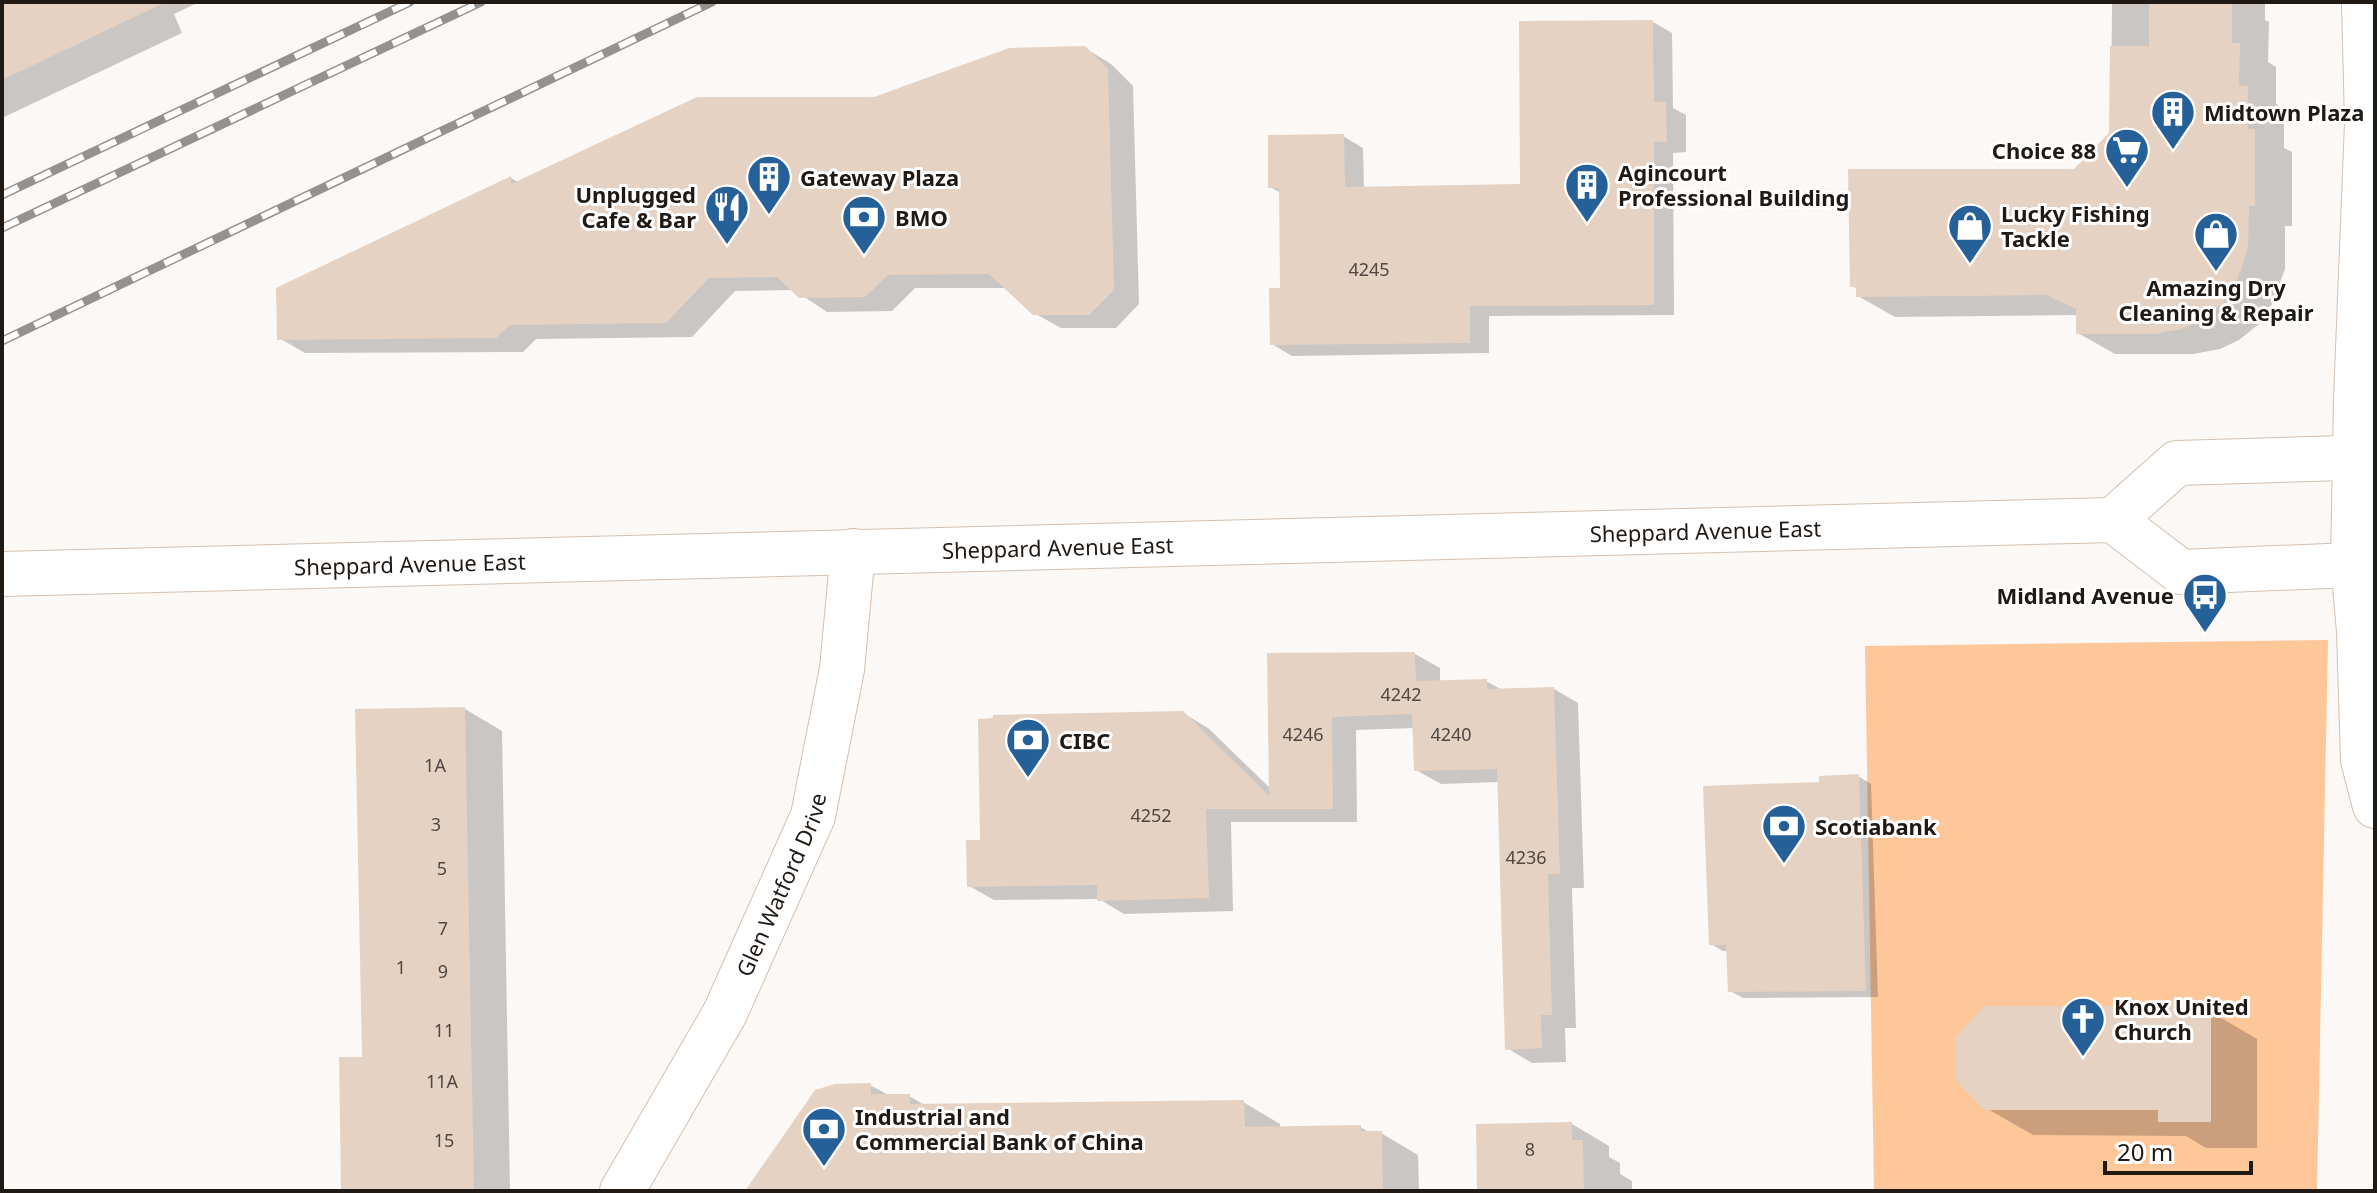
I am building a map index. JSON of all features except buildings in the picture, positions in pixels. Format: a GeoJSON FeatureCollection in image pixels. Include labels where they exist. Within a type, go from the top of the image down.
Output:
{"type":"FeatureCollection","features":[{"type":"Feature","properties":{"kind":"main road"},"geometry":{"type":"LineString","coordinates":[[2364,2],[2367,123],[2365,457],[2364,564],[2359,631],[2363,760],[2375,806]]}},
{"type":"Feature","properties":{"kind":"main road"},"geometry":{"type":"LineString","coordinates":[[2364,564],[2181,572],[2113,520],[2177,463],[2365,457]]}},
{"type":"Feature","properties":{"kind":"main road","name":"Sheppard Avenue East"},"geometry":{"type":"LineString","coordinates":[[2,574],[2113,520]]}},
{"type":"Feature","properties":{"kind":"main road","name":"Glen Watford Drive"},"geometry":{"type":"LineString","coordinates":[[622,1191],[725,1013],[813,816],[842,669],[853,551]]}},
{"type":"Feature","properties":{"kind":"shaded area"},"geometry":{"type":"Polygon","coordinates":[[[2328,640],[2317,1191],[1874,1191],[1865,646],[2328,640]]]}},
{"type":"Feature","properties":{"kind":"railway"},"geometry":{"type":"LineString","coordinates":[[2,195],[410,2]]}},
{"type":"Feature","properties":{"kind":"railway"},"geometry":{"type":"LineString","coordinates":[[2,228],[481,2]]}},
{"type":"Feature","properties":{"kind":"railway"},"geometry":{"type":"LineString","coordinates":[[2,341],[712,2]]}},
{"type":"Feature","properties":{"kind":"place","name":"Midtown Plaza"},"geometry":{"type":"Point","coordinates":[2173,151]}},
{"type":"Feature","properties":{"kind":"place","name":"Choice 88"},"geometry":{"type":"Point","coordinates":[2127,189]}},
{"type":"Feature","properties":{"kind":"place","name":"Gateway Plaza"},"geometry":{"type":"Point","coordinates":[769,216]}},
{"type":"Feature","properties":{"kind":"place","name":"Agincourt Professional Building"},"geometry":{"type":"Point","coordinates":[1587,224]}},
{"type":"Feature","properties":{"kind":"place","name":"Unplugged Cafe & Bar"},"geometry":{"type":"Point","coordinates":[727,246]}},
{"type":"Feature","properties":{"kind":"place","name":"BMO"},"geometry":{"type":"Point","coordinates":[864,256]}},
{"type":"Feature","properties":{"kind":"place","name":"Lucky Fishing Tackle"},"geometry":{"type":"Point","coordinates":[1970,265]}},
{"type":"Feature","properties":{"kind":"place","name":"Amazing Dry Cleaning & Repair"},"geometry":{"type":"Point","coordinates":[2216,273]}},
{"type":"Feature","properties":{"kind":"place","name":"Midland Avenue"},"geometry":{"type":"Point","coordinates":[2205,634]}},
{"type":"Feature","properties":{"kind":"place","name":"CIBC"},"geometry":{"type":"Point","coordinates":[1028,779]}},
{"type":"Feature","properties":{"kind":"place","name":"Scotiabank"},"geometry":{"type":"Point","coordinates":[1784,865]}},
{"type":"Feature","properties":{"kind":"place","name":"Knox United Church"},"geometry":{"type":"Point","coordinates":[2083,1058]}},
{"type":"Feature","properties":{"kind":"place","name":"Industrial and Commercial Bank of China"},"geometry":{"type":"Point","coordinates":[824,1168]}}]}
